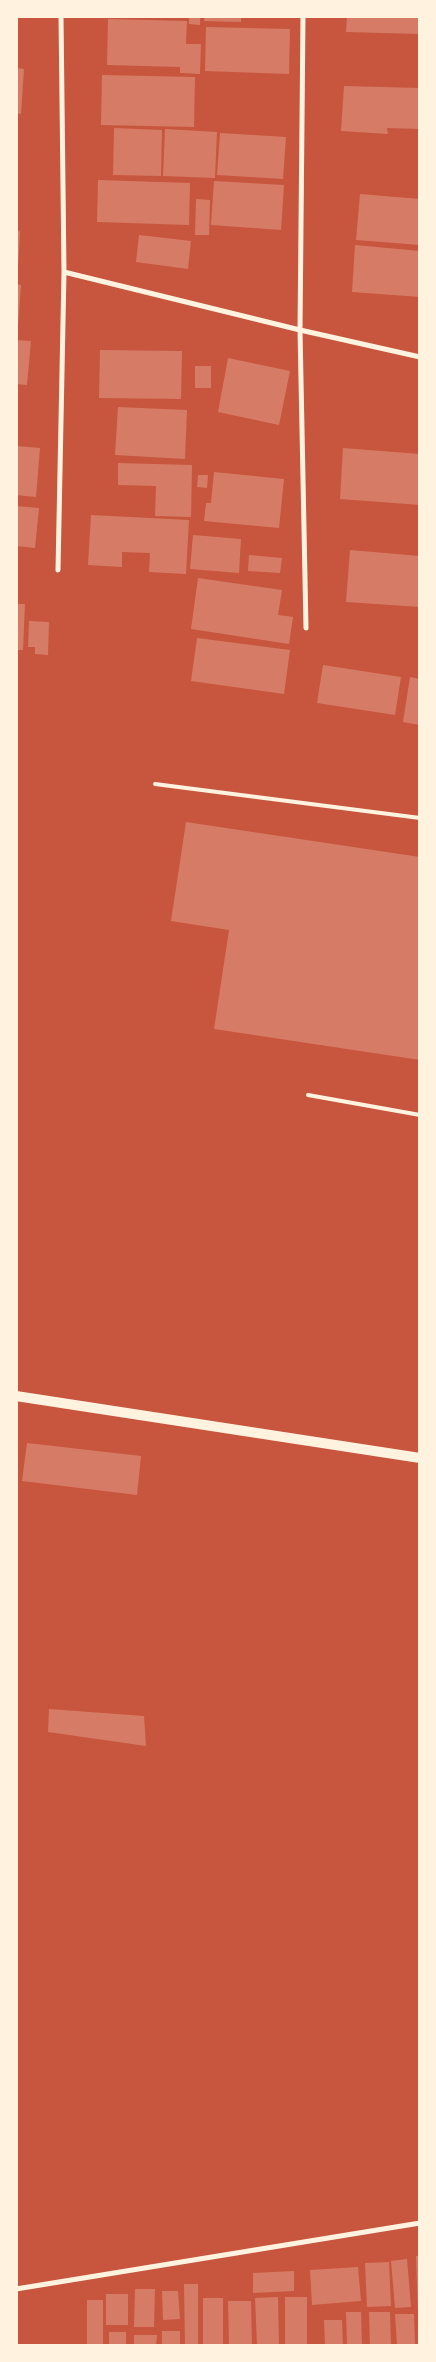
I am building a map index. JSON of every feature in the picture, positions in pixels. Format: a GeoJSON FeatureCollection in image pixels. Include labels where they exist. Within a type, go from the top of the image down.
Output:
{"type":"FeatureCollection","features":[{"type":"Feature","properties":{"kind":"main road"},"geometry":{"type":"LineString","coordinates":[[16,1396],[420,1458]]}},
{"type":"Feature","properties":{"kind":"street"},"geometry":{"type":"LineString","coordinates":[[58,570],[64,272],[61,16]]}},
{"type":"Feature","properties":{"kind":"street"},"geometry":{"type":"LineString","coordinates":[[303,16],[300,330],[306,628]]}},
{"type":"Feature","properties":{"kind":"street"},"geometry":{"type":"LineString","coordinates":[[64,272],[300,330],[420,357]]}},
{"type":"Feature","properties":{"kind":"street"},"geometry":{"type":"LineString","coordinates":[[16,2289],[420,2223]]}},
{"type":"Feature","properties":{"kind":"lane"},"geometry":{"type":"LineString","coordinates":[[154,784],[420,818]]}},
{"type":"Feature","properties":{"kind":"lane"},"geometry":{"type":"LineString","coordinates":[[308,1095],[420,1115]]}},
{"type":"Feature","properties":{"kind":"building"},"geometry":{"type":"Polygon","coordinates":[[[189,16],[200,16],[200,25],[189,24],[189,16]]]}},
{"type":"Feature","properties":{"kind":"building"},"geometry":{"type":"Polygon","coordinates":[[[205,16],[241,16],[241,22],[204,21],[205,16]]]}},
{"type":"Feature","properties":{"kind":"building"},"geometry":{"type":"Polygon","coordinates":[[[347,16],[420,16],[420,34],[346,32],[347,16]]]}},
{"type":"Feature","properties":{"kind":"building"},"geometry":{"type":"Polygon","coordinates":[[[108,19],[187,21],[186,44],[201,44],[200,74],[180,73],[180,67],[107,65],[108,19]]]}},
{"type":"Feature","properties":{"kind":"building"},"geometry":{"type":"Polygon","coordinates":[[[206,27],[290,29],[289,74],[205,71],[206,27]]]}},
{"type":"Feature","properties":{"kind":"building"},"geometry":{"type":"Polygon","coordinates":[[[16,68],[24,69],[21,114],[16,113],[16,68]]]}},
{"type":"Feature","properties":{"kind":"building"},"geometry":{"type":"Polygon","coordinates":[[[102,75],[195,77],[194,127],[101,125],[102,75]]]}},
{"type":"Feature","properties":{"kind":"building"},"geometry":{"type":"Polygon","coordinates":[[[344,86],[420,88],[420,129],[387,128],[388,134],[341,131],[344,86]]]}},
{"type":"Feature","properties":{"kind":"building"},"geometry":{"type":"Polygon","coordinates":[[[114,128],[162,130],[161,176],[113,175],[114,128]]]}},
{"type":"Feature","properties":{"kind":"building"},"geometry":{"type":"Polygon","coordinates":[[[165,129],[217,132],[215,178],[163,176],[165,129]]]}},
{"type":"Feature","properties":{"kind":"building"},"geometry":{"type":"Polygon","coordinates":[[[220,133],[286,137],[283,179],[217,175],[220,133]]]}},
{"type":"Feature","properties":{"kind":"building"},"geometry":{"type":"Polygon","coordinates":[[[98,180],[190,183],[189,225],[97,222],[98,180]]]}},
{"type":"Feature","properties":{"kind":"building"},"geometry":{"type":"Polygon","coordinates":[[[214,181],[284,185],[281,230],[211,225],[214,181]]]}},
{"type":"Feature","properties":{"kind":"building"},"geometry":{"type":"Polygon","coordinates":[[[360,194],[420,199],[420,245],[356,240],[360,194]]]}},
{"type":"Feature","properties":{"kind":"building"},"geometry":{"type":"Polygon","coordinates":[[[196,199],[210,200],[209,235],[195,235],[196,199]]]}},
{"type":"Feature","properties":{"kind":"building"},"geometry":{"type":"Polygon","coordinates":[[[16,230],[20,231],[18,267],[16,267],[16,230]]]}},
{"type":"Feature","properties":{"kind":"building"},"geometry":{"type":"Polygon","coordinates":[[[139,235],[191,241],[188,269],[136,262],[139,235]]]}},
{"type":"Feature","properties":{"kind":"building"},"geometry":{"type":"Polygon","coordinates":[[[355,245],[420,251],[420,297],[352,292],[355,245]]]}},
{"type":"Feature","properties":{"kind":"building"},"geometry":{"type":"Polygon","coordinates":[[[16,284],[21,285],[18,326],[16,326],[16,284]]]}},
{"type":"Feature","properties":{"kind":"building"},"geometry":{"type":"Polygon","coordinates":[[[16,340],[31,341],[27,385],[16,384],[16,340]]]}},
{"type":"Feature","properties":{"kind":"building"},"geometry":{"type":"Polygon","coordinates":[[[100,350],[182,351],[181,399],[99,398],[100,350]]]}},
{"type":"Feature","properties":{"kind":"building"},"geometry":{"type":"Polygon","coordinates":[[[228,358],[290,371],[279,425],[218,412],[228,358]]]}},
{"type":"Feature","properties":{"kind":"building"},"geometry":{"type":"Polygon","coordinates":[[[195,366],[211,366],[211,388],[195,388],[195,366]]]}},
{"type":"Feature","properties":{"kind":"building"},"geometry":{"type":"Polygon","coordinates":[[[118,407],[187,410],[185,459],[115,455],[118,407]]]}},
{"type":"Feature","properties":{"kind":"building"},"geometry":{"type":"Polygon","coordinates":[[[16,446],[40,448],[36,497],[16,495],[16,446]]]}},
{"type":"Feature","properties":{"kind":"building"},"geometry":{"type":"Polygon","coordinates":[[[343,448],[420,454],[420,505],[340,499],[343,448]]]}},
{"type":"Feature","properties":{"kind":"building"},"geometry":{"type":"Polygon","coordinates":[[[118,463],[192,465],[191,517],[155,516],[156,486],[118,485],[118,463]]]}},
{"type":"Feature","properties":{"kind":"building"},"geometry":{"type":"Polygon","coordinates":[[[214,472],[284,479],[279,528],[204,521],[206,503],[211,503],[214,472]]]}},
{"type":"Feature","properties":{"kind":"building"},"geometry":{"type":"Polygon","coordinates":[[[198,475],[208,475],[207,488],[197,487],[198,475]]]}},
{"type":"Feature","properties":{"kind":"building"},"geometry":{"type":"Polygon","coordinates":[[[16,506],[39,508],[35,548],[16,546],[16,506]]]}},
{"type":"Feature","properties":{"kind":"building"},"geometry":{"type":"Polygon","coordinates":[[[91,515],[189,520],[186,574],[149,572],[150,553],[122,552],[122,567],[88,565],[91,515]]]}},
{"type":"Feature","properties":{"kind":"building"},"geometry":{"type":"Polygon","coordinates":[[[193,535],[241,539],[239,573],[190,569],[193,535]]]}},
{"type":"Feature","properties":{"kind":"building"},"geometry":{"type":"Polygon","coordinates":[[[350,550],[420,556],[420,607],[346,602],[350,550]]]}},
{"type":"Feature","properties":{"kind":"building"},"geometry":{"type":"Polygon","coordinates":[[[249,555],[282,558],[280,573],[248,571],[249,555]]]}},
{"type":"Feature","properties":{"kind":"building"},"geometry":{"type":"Polygon","coordinates":[[[198,578],[282,590],[278,615],[293,617],[289,644],[191,629],[198,578]]]}},
{"type":"Feature","properties":{"kind":"building"},"geometry":{"type":"Polygon","coordinates":[[[16,604],[25,604],[23,650],[16,650],[16,604]]]}},
{"type":"Feature","properties":{"kind":"building"},"geometry":{"type":"Polygon","coordinates":[[[29,621],[49,622],[48,655],[35,654],[35,647],[28,647],[29,621]]]}},
{"type":"Feature","properties":{"kind":"building"},"geometry":{"type":"Polygon","coordinates":[[[197,638],[290,650],[284,694],[191,681],[197,638]]]}},
{"type":"Feature","properties":{"kind":"building"},"geometry":{"type":"Polygon","coordinates":[[[323,665],[401,677],[395,715],[317,703],[323,665]]]}},
{"type":"Feature","properties":{"kind":"building"},"geometry":{"type":"Polygon","coordinates":[[[410,677],[420,679],[420,725],[403,722],[410,677]]]}},
{"type":"Feature","properties":{"kind":"building"},"geometry":{"type":"Polygon","coordinates":[[[186,822],[420,857],[420,1060],[214,1029],[229,930],[171,921],[186,822]]]}},
{"type":"Feature","properties":{"kind":"building"},"geometry":{"type":"Polygon","coordinates":[[[27,1443],[141,1456],[137,1495],[22,1481],[27,1443]]]}},
{"type":"Feature","properties":{"kind":"building"},"geometry":{"type":"Polygon","coordinates":[[[49,1709],[144,1716],[146,1746],[48,1732],[49,1709]]]}},
{"type":"Feature","properties":{"kind":"building"},"geometry":{"type":"Polygon","coordinates":[[[416,2256],[420,2256],[420,2313],[418,2313],[416,2256]]]}},
{"type":"Feature","properties":{"kind":"building"},"geometry":{"type":"Polygon","coordinates":[[[407,2259],[411,2307],[395,2308],[391,2261],[407,2259]]]}},
{"type":"Feature","properties":{"kind":"building"},"geometry":{"type":"Polygon","coordinates":[[[389,2262],[391,2306],[367,2307],[365,2263],[389,2262]]]}},
{"type":"Feature","properties":{"kind":"building"},"geometry":{"type":"Polygon","coordinates":[[[358,2267],[361,2301],[312,2305],[310,2270],[358,2267]]]}},
{"type":"Feature","properties":{"kind":"building"},"geometry":{"type":"Polygon","coordinates":[[[294,2271],[294,2291],[253,2293],[253,2273],[294,2271]]]}},
{"type":"Feature","properties":{"kind":"building"},"geometry":{"type":"Polygon","coordinates":[[[184,2284],[198,2284],[198,2346],[185,2346],[184,2284]]]}},
{"type":"Feature","properties":{"kind":"building"},"geometry":{"type":"Polygon","coordinates":[[[135,2289],[155,2289],[154,2327],[134,2327],[135,2289]]]}},
{"type":"Feature","properties":{"kind":"building"},"geometry":{"type":"Polygon","coordinates":[[[162,2291],[178,2291],[180,2319],[163,2320],[162,2291]]]}},
{"type":"Feature","properties":{"kind":"building"},"geometry":{"type":"Polygon","coordinates":[[[106,2294],[128,2294],[128,2325],[106,2325],[106,2294]]]}},
{"type":"Feature","properties":{"kind":"building"},"geometry":{"type":"Polygon","coordinates":[[[278,2297],[279,2346],[257,2346],[255,2298],[278,2297]]]}},
{"type":"Feature","properties":{"kind":"building"},"geometry":{"type":"Polygon","coordinates":[[[285,2297],[307,2297],[307,2346],[285,2346],[285,2297]]]}},
{"type":"Feature","properties":{"kind":"building"},"geometry":{"type":"Polygon","coordinates":[[[203,2298],[223,2298],[223,2346],[203,2346],[203,2298]]]}},
{"type":"Feature","properties":{"kind":"building"},"geometry":{"type":"Polygon","coordinates":[[[87,2300],[103,2300],[103,2346],[87,2346],[87,2300]]]}},
{"type":"Feature","properties":{"kind":"building"},"geometry":{"type":"Polygon","coordinates":[[[228,2301],[251,2301],[252,2346],[229,2346],[228,2301]]]}},
{"type":"Feature","properties":{"kind":"building"},"geometry":{"type":"Polygon","coordinates":[[[346,2312],[361,2312],[362,2346],[347,2346],[346,2312]]]}},
{"type":"Feature","properties":{"kind":"building"},"geometry":{"type":"Polygon","coordinates":[[[369,2312],[390,2312],[391,2346],[370,2346],[369,2312]]]}},
{"type":"Feature","properties":{"kind":"building"},"geometry":{"type":"Polygon","coordinates":[[[395,2314],[414,2314],[415,2344],[397,2345],[395,2314]]]}},
{"type":"Feature","properties":{"kind":"building"},"geometry":{"type":"Polygon","coordinates":[[[324,2320],[342,2320],[343,2346],[325,2346],[324,2320]]]}},
{"type":"Feature","properties":{"kind":"building"},"geometry":{"type":"Polygon","coordinates":[[[162,2331],[180,2331],[180,2346],[162,2346],[162,2331]]]}},
{"type":"Feature","properties":{"kind":"building"},"geometry":{"type":"Polygon","coordinates":[[[109,2332],[126,2332],[126,2346],[109,2346],[109,2332]]]}},
{"type":"Feature","properties":{"kind":"building"},"geometry":{"type":"Polygon","coordinates":[[[134,2335],[157,2335],[156,2346],[134,2346],[134,2335]]]}}]}
